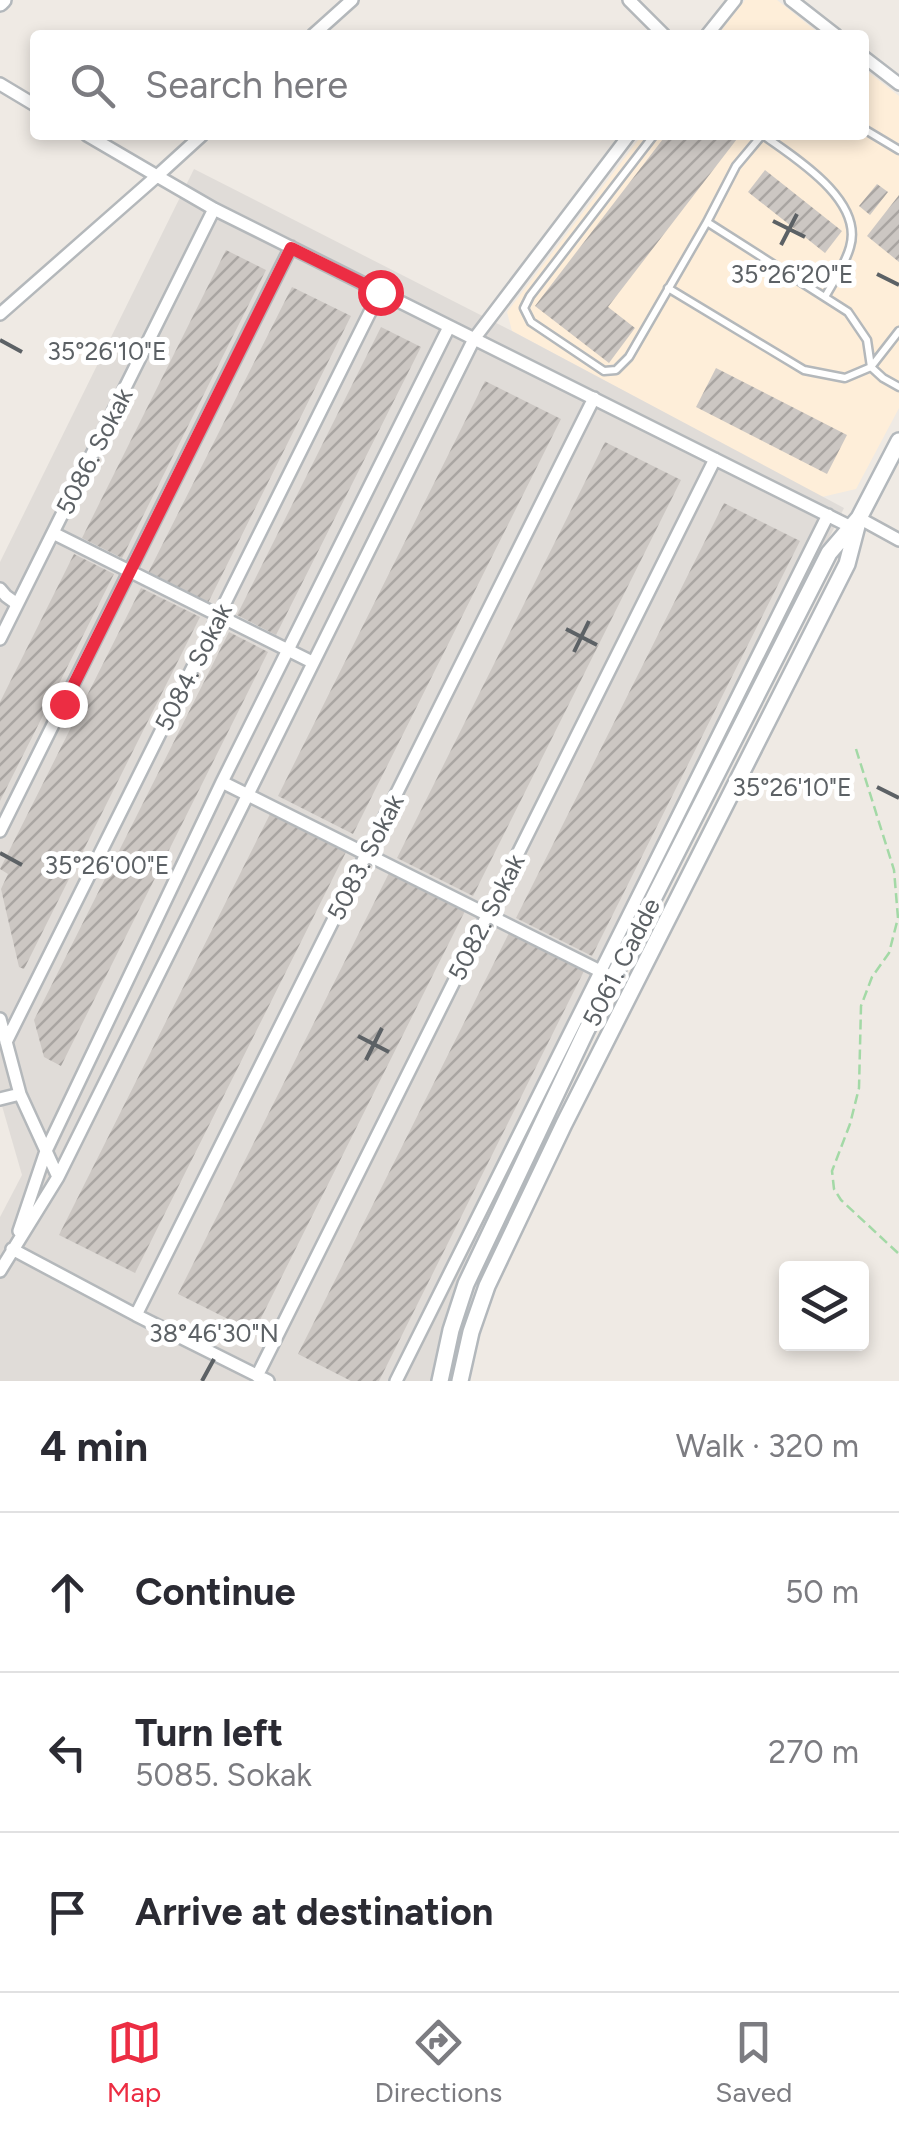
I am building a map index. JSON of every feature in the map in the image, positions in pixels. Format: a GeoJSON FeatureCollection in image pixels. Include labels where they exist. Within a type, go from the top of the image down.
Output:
{"type":"FeatureCollection","features":[{"type":"Feature","properties":{"kind":"street"},"geometry":{"type":"LineString","coordinates":[[319,30],[352,0]]}},
{"type":"Feature","properties":{"kind":"street"},"geometry":{"type":"LineString","coordinates":[[630,0],[659,30]]}},
{"type":"Feature","properties":{"kind":"street"},"geometry":{"type":"LineString","coordinates":[[710,30],[735,0]]}},
{"type":"Feature","properties":{"kind":"street"},"geometry":{"type":"LineString","coordinates":[[791,0],[830,30]]}},
{"type":"Feature","properties":{"kind":"street"},"geometry":{"type":"LineString","coordinates":[[869,61],[899,84]]}},
{"type":"Feature","properties":{"kind":"street"},"geometry":{"type":"LineString","coordinates":[[0,84],[30,102]]}},
{"type":"Feature","properties":{"kind":"street"},"geometry":{"type":"LineString","coordinates":[[96,140],[214,209],[291,248],[828,515],[899,540]]}},
{"type":"Feature","properties":{"kind":"street"},"geometry":{"type":"LineString","coordinates":[[0,314],[197,140]]}},
{"type":"Feature","properties":{"kind":"street"},"geometry":{"type":"LineString","coordinates":[[0,1271],[58,1177],[474,338],[625,140]]}},
{"type":"Feature","properties":{"kind":"street","name":"5086. Sokak"},"geometry":{"type":"LineString","coordinates":[[0,639],[214,209]]}},
{"type":"Feature","properties":{"kind":"street"},"geometry":{"type":"LineString","coordinates":[[0,831],[291,248]]}},
{"type":"Feature","properties":{"kind":"street","name":"5084. Sokak"},"geometry":{"type":"LineString","coordinates":[[6,1042],[380,292]]}},
{"type":"Feature","properties":{"kind":"street"},"geometry":{"type":"LineString","coordinates":[[12,1249],[46,1151],[222,782],[450,326]]}},
{"type":"Feature","properties":{"kind":"street","name":"5083. Sokak"},"geometry":{"type":"LineString","coordinates":[[136,1316],[594,398]]}},
{"type":"Feature","properties":{"kind":"street"},"geometry":{"type":"LineString","coordinates":[[855,522],[899,442]]}},
{"type":"Feature","properties":{"kind":"street","name":"5082. Sokak"},"geometry":{"type":"LineString","coordinates":[[263,1378],[715,459]]}},
{"type":"Feature","properties":{"kind":"street"},"geometry":{"type":"LineString","coordinates":[[396,1381],[607,974],[828,515]]}},
{"type":"Feature","properties":{"kind":"street","name":"5061. Cadde"},"geometry":{"type":"LineString","coordinates":[[440,1381],[466,1284],[607,974],[829,553],[855,522]]}},
{"type":"Feature","properties":{"kind":"street","name":"5061. Cadde"},"geometry":{"type":"LineString","coordinates":[[460,1381],[487,1286],[564,1124],[847,564],[855,522]]}},
{"type":"Feature","properties":{"kind":"street"},"geometry":{"type":"LineString","coordinates":[[53,533],[312,662]]}},
{"type":"Feature","properties":{"kind":"street"},"geometry":{"type":"LineString","coordinates":[[0,589],[18,604]]}},
{"type":"Feature","properties":{"kind":"street"},"geometry":{"type":"LineString","coordinates":[[222,782],[607,974]]}},
{"type":"Feature","properties":{"kind":"street"},"geometry":{"type":"LineString","coordinates":[[0,1019],[20,1094],[58,1177]]}},
{"type":"Feature","properties":{"kind":"street"},"geometry":{"type":"LineString","coordinates":[[0,1098],[20,1094]]}},
{"type":"Feature","properties":{"kind":"street"},"geometry":{"type":"LineString","coordinates":[[12,1249],[263,1378]]}},
{"type":"Feature","properties":{"kind":"lane"},"geometry":{"type":"LineString","coordinates":[[869,132],[899,150]]}},
{"type":"Feature","properties":{"kind":"lane"},"geometry":{"type":"LineString","coordinates":[[650,140],[524,308],[531,322],[604,372],[616,370],[628,356],[736,166],[758,140]]}},
{"type":"Feature","properties":{"kind":"lane"},"geometry":{"type":"LineString","coordinates":[[769,140],[812,170],[850,216],[852,244],[825,297]]}},
{"type":"Feature","properties":{"kind":"lane"},"geometry":{"type":"LineString","coordinates":[[707,222],[848,312],[868,340],[871,367],[899,387]]}},
{"type":"Feature","properties":{"kind":"lane"},"geometry":{"type":"LineString","coordinates":[[668,288],[804,370],[845,378],[871,367],[899,331]]}},
{"type":"Feature","properties":{"kind":"path"},"geometry":{"type":"LineString","coordinates":[[856,749],[890,850],[898,918],[889,953],[872,976],[861,1006],[858,1098],[832,1177],[840,1200],[899,1254]]}},
{"type":"Feature","properties":{"kind":"shaded area"},"geometry":{"type":"Polygon","coordinates":[[[745,0],[777,0],[815,30],[722,30],[745,0]]]}},
{"type":"Feature","properties":{"kind":"shaded area"},"geometry":{"type":"Polygon","coordinates":[[[869,73],[899,96],[899,408],[856,489],[822,497],[512,331],[507,312],[638,140],[869,140],[869,73]]]}},
{"type":"Feature","properties":{"kind":"shaded area"},"geometry":{"type":"Polygon","coordinates":[[[194,169],[512,331],[844,508],[458,1285],[433,1381],[0,1381],[0,1217],[22,1175],[0,1099],[0,562],[194,169]]]}},
{"type":"Feature","properties":{"kind":"building"},"geometry":{"type":"Polygon","coordinates":[[[662,140],[736,140],[608,307],[635,328],[609,363],[535,306],[662,140]]]}},
{"type":"Feature","properties":{"kind":"building"},"geometry":{"type":"Polygon","coordinates":[[[765,170],[842,231],[825,253],[748,192],[765,170]]]}},
{"type":"Feature","properties":{"kind":"building"},"geometry":{"type":"Polygon","coordinates":[[[877,184],[888,192],[870,215],[859,206],[877,184]]]}},
{"type":"Feature","properties":{"kind":"building"},"geometry":{"type":"Polygon","coordinates":[[[899,195],[899,262],[867,236],[899,195]]]}},
{"type":"Feature","properties":{"kind":"building"},"geometry":{"type":"Polygon","coordinates":[[[226,250],[266,270],[122,558],[82,538],[226,250]]]}},
{"type":"Feature","properties":{"kind":"building"},"geometry":{"type":"Polygon","coordinates":[[[292,287],[351,316],[207,605],[147,575],[292,287]]]}},
{"type":"Feature","properties":{"kind":"building"},"geometry":{"type":"Polygon","coordinates":[[[381,327],[421,347],[276,635],[237,615],[381,327]]]}},
{"type":"Feature","properties":{"kind":"building"},"geometry":{"type":"Polygon","coordinates":[[[716,368],[847,435],[827,474],[696,407],[716,368]]]}},
{"type":"Feature","properties":{"kind":"building"},"geometry":{"type":"Polygon","coordinates":[[[485,381],[561,419],[353,834],[278,796],[485,381]]]}},
{"type":"Feature","properties":{"kind":"building"},"geometry":{"type":"Polygon","coordinates":[[[605,442],[681,480],[473,896],[397,858],[605,442]]]}},
{"type":"Feature","properties":{"kind":"building"},"geometry":{"type":"Polygon","coordinates":[[[724,503],[800,541],[592,956],[516,918],[724,503]]]}},
{"type":"Feature","properties":{"kind":"building"},"geometry":{"type":"Polygon","coordinates":[[[74,554],[114,574],[0,801],[0,702],[74,554]]]}},
{"type":"Feature","properties":{"kind":"building"},"geometry":{"type":"Polygon","coordinates":[[[141,588],[200,617],[24,969],[19,967],[1,889],[8,874],[0,869],[141,588]]]}},
{"type":"Feature","properties":{"kind":"building"},"geometry":{"type":"Polygon","coordinates":[[[229,632],[268,652],[61,1066],[44,1057],[34,1020],[229,632]]]}},
{"type":"Feature","properties":{"kind":"building"},"geometry":{"type":"Polygon","coordinates":[[[271,812],[347,850],[135,1273],[59,1235],[271,812]]]}},
{"type":"Feature","properties":{"kind":"building"},"geometry":{"type":"Polygon","coordinates":[[[390,871],[466,909],[254,1332],[178,1294],[390,871]]]}},
{"type":"Feature","properties":{"kind":"building"},"geometry":{"type":"Polygon","coordinates":[[[510,931],[585,969],[379,1381],[351,1381],[298,1354],[510,931]]]}},
{"type":"Feature","properties":{"kind":"route"},"geometry":{"type":"LineString","coordinates":[[64,704],[291,248],[380,292]]}}]}
